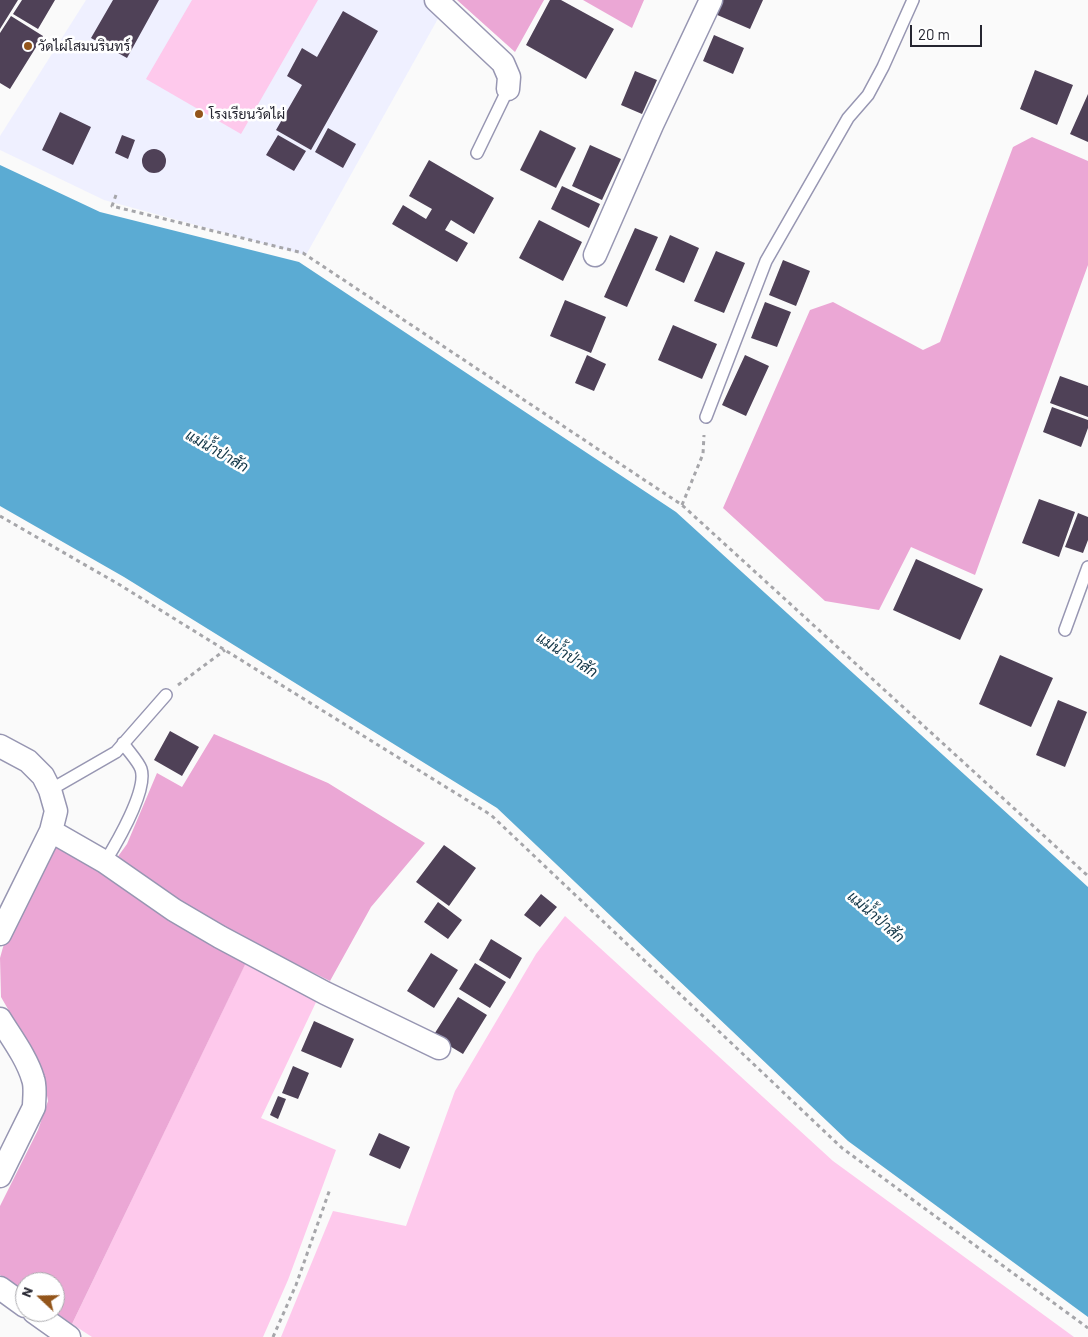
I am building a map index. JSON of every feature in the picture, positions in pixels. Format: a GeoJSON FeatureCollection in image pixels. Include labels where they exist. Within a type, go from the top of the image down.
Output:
{"type":"FeatureCollection","features":[{"type":"Feature","properties":{"kind":"street"},"geometry":{"type":"LineString","coordinates":[[436,0],[503,63],[509,77],[508,89]]}},
{"type":"Feature","properties":{"kind":"street"},"geometry":{"type":"LineString","coordinates":[[595,255],[652,125],[711,0]]}},
{"type":"Feature","properties":{"kind":"street"},"geometry":{"type":"LineString","coordinates":[[0,746],[28,761],[43,776],[50,790],[56,811],[51,831],[0,934]]}},
{"type":"Feature","properties":{"kind":"street"},"geometry":{"type":"LineString","coordinates":[[51,831],[105,862],[174,910],[220,937],[325,993],[439,1048]]}},
{"type":"Feature","properties":{"kind":"street"},"geometry":{"type":"LineString","coordinates":[[0,1019],[28,1065],[34,1080],[34,1107],[0,1176]]}},
{"type":"Feature","properties":{"kind":"street"},"geometry":{"type":"LineString","coordinates":[[0,1288],[15,1299]]}},
{"type":"Feature","properties":{"kind":"street"},"geometry":{"type":"LineString","coordinates":[[48,1322],[69,1337]]}},
{"type":"Feature","properties":{"kind":"lane"},"geometry":{"type":"LineString","coordinates":[[706,417],[766,261],[848,118],[868,95],[883,67],[913,0]]}},
{"type":"Feature","properties":{"kind":"lane"},"geometry":{"type":"LineString","coordinates":[[477,153],[508,89]]}},
{"type":"Feature","properties":{"kind":"lane"},"geometry":{"type":"LineString","coordinates":[[1065,630],[1088,567]]}},
{"type":"Feature","properties":{"kind":"lane"},"geometry":{"type":"LineString","coordinates":[[50,790],[116,752],[166,695]]}},
{"type":"Feature","properties":{"kind":"lane"},"geometry":{"type":"LineString","coordinates":[[105,862],[120,837],[138,797],[142,782],[141,769],[123,743]]}},
{"type":"Feature","properties":{"kind":"path"},"geometry":{"type":"LineString","coordinates":[[116,195],[112,206],[303,253],[682,505],[1088,876]]}},
{"type":"Feature","properties":{"kind":"path"},"geometry":{"type":"LineString","coordinates":[[682,505],[703,454],[706,417]]}},
{"type":"Feature","properties":{"kind":"path"},"geometry":{"type":"LineString","coordinates":[[0,516],[120,585],[491,815],[842,1148],[1088,1328]]}},
{"type":"Feature","properties":{"kind":"path"},"geometry":{"type":"LineString","coordinates":[[166,695],[224,650]]}},
{"type":"Feature","properties":{"kind":"path"},"geometry":{"type":"LineString","coordinates":[[272,1337],[296,1285],[330,1189]]}},
{"type":"Feature","properties":{"kind":"shaded area","name":"โรงเรียนวัดไผ่"},"geometry":{"type":"Polygon","coordinates":[[[86,0],[423,0],[440,15],[306,255],[104,200],[0,150],[0,136],[86,0]]]}},
{"type":"Feature","properties":{"kind":"shaded area"},"geometry":{"type":"Polygon","coordinates":[[[192,0],[318,0],[241,134],[146,79],[192,0]]]}},
{"type":"Feature","properties":{"kind":"shaded area"},"geometry":{"type":"Polygon","coordinates":[[[457,0],[544,0],[515,52],[457,0]]]}},
{"type":"Feature","properties":{"kind":"shaded area"},"geometry":{"type":"Polygon","coordinates":[[[583,0],[644,0],[632,28],[583,0]]]}},
{"type":"Feature","properties":{"kind":"shaded area"},"geometry":{"type":"Polygon","coordinates":[[[1032,137],[1088,161],[1088,265],[975,575],[911,547],[879,610],[825,601],[723,508],[810,310],[833,302],[923,350],[940,342],[1013,147],[1032,137]]]}},
{"type":"Feature","properties":{"kind":"shaded area"},"geometry":{"type":"Polygon","coordinates":[[[214,734],[328,783],[425,843],[371,907],[330,981],[255,944],[72,1324],[65,1319],[65,1272],[15,1272],[15,1285],[0,1275],[0,1206],[38,1130],[48,1101],[42,1068],[1,997],[0,958],[5,940],[57,843],[106,873],[127,844],[157,773],[182,787],[214,734]]]}},
{"type":"Feature","properties":{"kind":"shaded area"},"geometry":{"type":"Polygon","coordinates":[[[565,916],[833,1161],[1074,1337],[281,1337],[333,1211],[406,1226],[455,1091],[536,954],[565,916]]]}},
{"type":"Feature","properties":{"kind":"shaded area"},"geometry":{"type":"Polygon","coordinates":[[[247,960],[318,998],[261,1118],[336,1150],[288,1280],[263,1337],[92,1337],[72,1324],[247,960]]]}},
{"type":"Feature","properties":{"kind":"water","name":"แม่น้ำป่าสัก"},"geometry":{"type":"Polygon","coordinates":[[[0,165],[100,212],[299,262],[676,512],[1088,887],[1088,1317],[848,1141],[497,808],[124,577],[0,506],[0,165]]]}},
{"type":"Feature","properties":{"kind":"building"},"geometry":{"type":"Polygon","coordinates":[[[0,0],[18,0],[0,29],[0,0]]]}},
{"type":"Feature","properties":{"kind":"building"},"geometry":{"type":"Polygon","coordinates":[[[22,0],[55,0],[38,29],[13,14],[22,0]]]}},
{"type":"Feature","properties":{"kind":"building"},"geometry":{"type":"Polygon","coordinates":[[[113,0],[159,0],[127,58],[91,38],[113,0]]]}},
{"type":"Feature","properties":{"kind":"building"},"geometry":{"type":"Polygon","coordinates":[[[550,0],[561,0],[614,29],[586,79],[526,45],[550,0]]]}},
{"type":"Feature","properties":{"kind":"building"},"geometry":{"type":"Polygon","coordinates":[[[721,0],[763,0],[750,29],[715,14],[721,0]]]}},
{"type":"Feature","properties":{"kind":"building"},"geometry":{"type":"Polygon","coordinates":[[[343,11],[378,31],[311,150],[276,130],[302,85],[287,76],[302,48],[317,57],[343,11]]]}},
{"type":"Feature","properties":{"kind":"building"},"geometry":{"type":"Polygon","coordinates":[[[11,16],[43,36],[10,89],[0,83],[0,33],[11,16]]]}},
{"type":"Feature","properties":{"kind":"building"},"geometry":{"type":"Polygon","coordinates":[[[714,35],[744,48],[733,74],[703,61],[714,35]]]}},
{"type":"Feature","properties":{"kind":"building"},"geometry":{"type":"Polygon","coordinates":[[[1035,70],[1073,85],[1057,125],[1020,109],[1035,70]]]}},
{"type":"Feature","properties":{"kind":"building"},"geometry":{"type":"Polygon","coordinates":[[[635,71],[657,80],[642,114],[621,105],[635,71]]]}},
{"type":"Feature","properties":{"kind":"building"},"geometry":{"type":"Polygon","coordinates":[[[1088,94],[1088,142],[1070,134],[1088,94]]]}},
{"type":"Feature","properties":{"kind":"building"},"geometry":{"type":"Polygon","coordinates":[[[60,112],[91,127],[73,165],[42,150],[60,112]]]}},
{"type":"Feature","properties":{"kind":"building"},"geometry":{"type":"Polygon","coordinates":[[[328,128],[356,144],[343,168],[315,152],[328,128]]]}},
{"type":"Feature","properties":{"kind":"building"},"geometry":{"type":"Polygon","coordinates":[[[540,130],[576,148],[556,188],[520,170],[540,130]]]}},
{"type":"Feature","properties":{"kind":"building"},"geometry":{"type":"Polygon","coordinates":[[[122,135],[135,140],[128,159],[115,153],[122,135]]]}},
{"type":"Feature","properties":{"kind":"building"},"geometry":{"type":"Polygon","coordinates":[[[278,135],[306,151],[294,171],[266,155],[278,135]]]}},
{"type":"Feature","properties":{"kind":"building"},"geometry":{"type":"Polygon","coordinates":[[[590,145],[621,159],[602,200],[572,186],[590,145]]]}},
{"type":"Feature","properties":{"kind":"building"},"geometry":{"type":"Polygon","coordinates":[[[154,149],[162,153],[166,161],[162,169],[154,173],[146,169],[142,161],[146,153],[154,149]]]}},
{"type":"Feature","properties":{"kind":"building"},"geometry":{"type":"Polygon","coordinates":[[[429,160],[494,198],[474,234],[451,220],[445,230],[468,243],[457,262],[392,224],[403,205],[426,219],[432,209],[409,196],[429,160]]]}},
{"type":"Feature","properties":{"kind":"building"},"geometry":{"type":"Polygon","coordinates":[[[562,186],[600,204],[589,228],[551,209],[562,186]]]}},
{"type":"Feature","properties":{"kind":"building"},"geometry":{"type":"Polygon","coordinates":[[[539,220],[582,242],[563,281],[519,258],[539,220]]]}},
{"type":"Feature","properties":{"kind":"building"},"geometry":{"type":"Polygon","coordinates":[[[635,228],[658,237],[627,307],[604,297],[635,228]]]}},
{"type":"Feature","properties":{"kind":"building"},"geometry":{"type":"Polygon","coordinates":[[[670,235],[699,248],[684,283],[655,270],[670,235]]]}},
{"type":"Feature","properties":{"kind":"building"},"geometry":{"type":"Polygon","coordinates":[[[716,251],[745,263],[724,313],[694,301],[716,251]]]}},
{"type":"Feature","properties":{"kind":"building"},"geometry":{"type":"Polygon","coordinates":[[[783,260],[810,271],[796,306],[769,295],[783,260]]]}},
{"type":"Feature","properties":{"kind":"building"},"geometry":{"type":"Polygon","coordinates":[[[565,300],[606,317],[591,353],[550,336],[565,300]]]}},
{"type":"Feature","properties":{"kind":"building"},"geometry":{"type":"Polygon","coordinates":[[[765,302],[791,312],[777,347],[751,338],[765,302]]]}},
{"type":"Feature","properties":{"kind":"building"},"geometry":{"type":"Polygon","coordinates":[[[673,325],[717,344],[702,379],[658,360],[673,325]]]}},
{"type":"Feature","properties":{"kind":"building"},"geometry":{"type":"Polygon","coordinates":[[[587,355],[606,364],[594,391],[575,383],[587,355]]]}},
{"type":"Feature","properties":{"kind":"building"},"geometry":{"type":"Polygon","coordinates":[[[745,355],[769,366],[746,416],[722,405],[745,355]]]}},
{"type":"Feature","properties":{"kind":"building"},"geometry":{"type":"Polygon","coordinates":[[[1060,376],[1088,386],[1088,417],[1050,403],[1060,376]]]}},
{"type":"Feature","properties":{"kind":"building"},"geometry":{"type":"Polygon","coordinates":[[[1052,407],[1088,420],[1088,428],[1081,447],[1043,432],[1052,407]]]}},
{"type":"Feature","properties":{"kind":"building"},"geometry":{"type":"Polygon","coordinates":[[[1039,499],[1075,512],[1059,557],[1022,543],[1039,499]]]}},
{"type":"Feature","properties":{"kind":"building"},"geometry":{"type":"Polygon","coordinates":[[[1078,513],[1088,517],[1088,540],[1083,553],[1065,547],[1078,513]]]}},
{"type":"Feature","properties":{"kind":"building"},"geometry":{"type":"Polygon","coordinates":[[[916,559],[983,589],[960,640],[893,610],[916,559]]]}},
{"type":"Feature","properties":{"kind":"building"},"geometry":{"type":"Polygon","coordinates":[[[1000,655],[1053,678],[1031,727],[979,704],[1000,655]]]}},
{"type":"Feature","properties":{"kind":"building"},"geometry":{"type":"Polygon","coordinates":[[[1058,700],[1087,712],[1065,767],[1036,755],[1058,700]]]}},
{"type":"Feature","properties":{"kind":"building"},"geometry":{"type":"Polygon","coordinates":[[[170,731],[199,747],[182,776],[154,760],[170,731]]]}},
{"type":"Feature","properties":{"kind":"building"},"geometry":{"type":"Polygon","coordinates":[[[444,845],[476,868],[449,906],[416,882],[444,845]]]}},
{"type":"Feature","properties":{"kind":"building"},"geometry":{"type":"Polygon","coordinates":[[[541,894],[557,907],[540,927],[524,915],[541,894]]]}},
{"type":"Feature","properties":{"kind":"building"},"geometry":{"type":"Polygon","coordinates":[[[438,902],[462,920],[448,939],[424,922],[438,902]]]}},
{"type":"Feature","properties":{"kind":"building"},"geometry":{"type":"Polygon","coordinates":[[[491,939],[522,958],[510,979],[479,960],[491,939]]]}},
{"type":"Feature","properties":{"kind":"building"},"geometry":{"type":"Polygon","coordinates":[[[431,953],[458,970],[434,1008],[407,991],[431,953]]]}},
{"type":"Feature","properties":{"kind":"building"},"geometry":{"type":"Polygon","coordinates":[[[475,963],[506,982],[490,1008],[459,989],[475,963]]]}},
{"type":"Feature","properties":{"kind":"building"},"geometry":{"type":"Polygon","coordinates":[[[458,997],[487,1015],[463,1054],[433,1036],[458,997]]]}},
{"type":"Feature","properties":{"kind":"building"},"geometry":{"type":"Polygon","coordinates":[[[314,1021],[354,1039],[341,1068],[301,1051],[314,1021]]]}},
{"type":"Feature","properties":{"kind":"building"},"geometry":{"type":"Polygon","coordinates":[[[293,1066],[309,1073],[298,1099],[282,1093],[293,1066]]]}},
{"type":"Feature","properties":{"kind":"building"},"geometry":{"type":"Polygon","coordinates":[[[278,1096],[286,1099],[278,1119],[270,1115],[278,1096]]]}},
{"type":"Feature","properties":{"kind":"building"},"geometry":{"type":"Polygon","coordinates":[[[379,1133],[410,1147],[400,1169],[369,1155],[379,1133]]]}},
{"type":"Feature","properties":{"kind":"place","name":"วัดไผ่โสมนรินทร์"},"geometry":{"type":"Point","coordinates":[28,46]}},
{"type":"Feature","properties":{"kind":"place","name":"โรงเรียนวัดไผ่"},"geometry":{"type":"Point","coordinates":[199,114]}}]}
